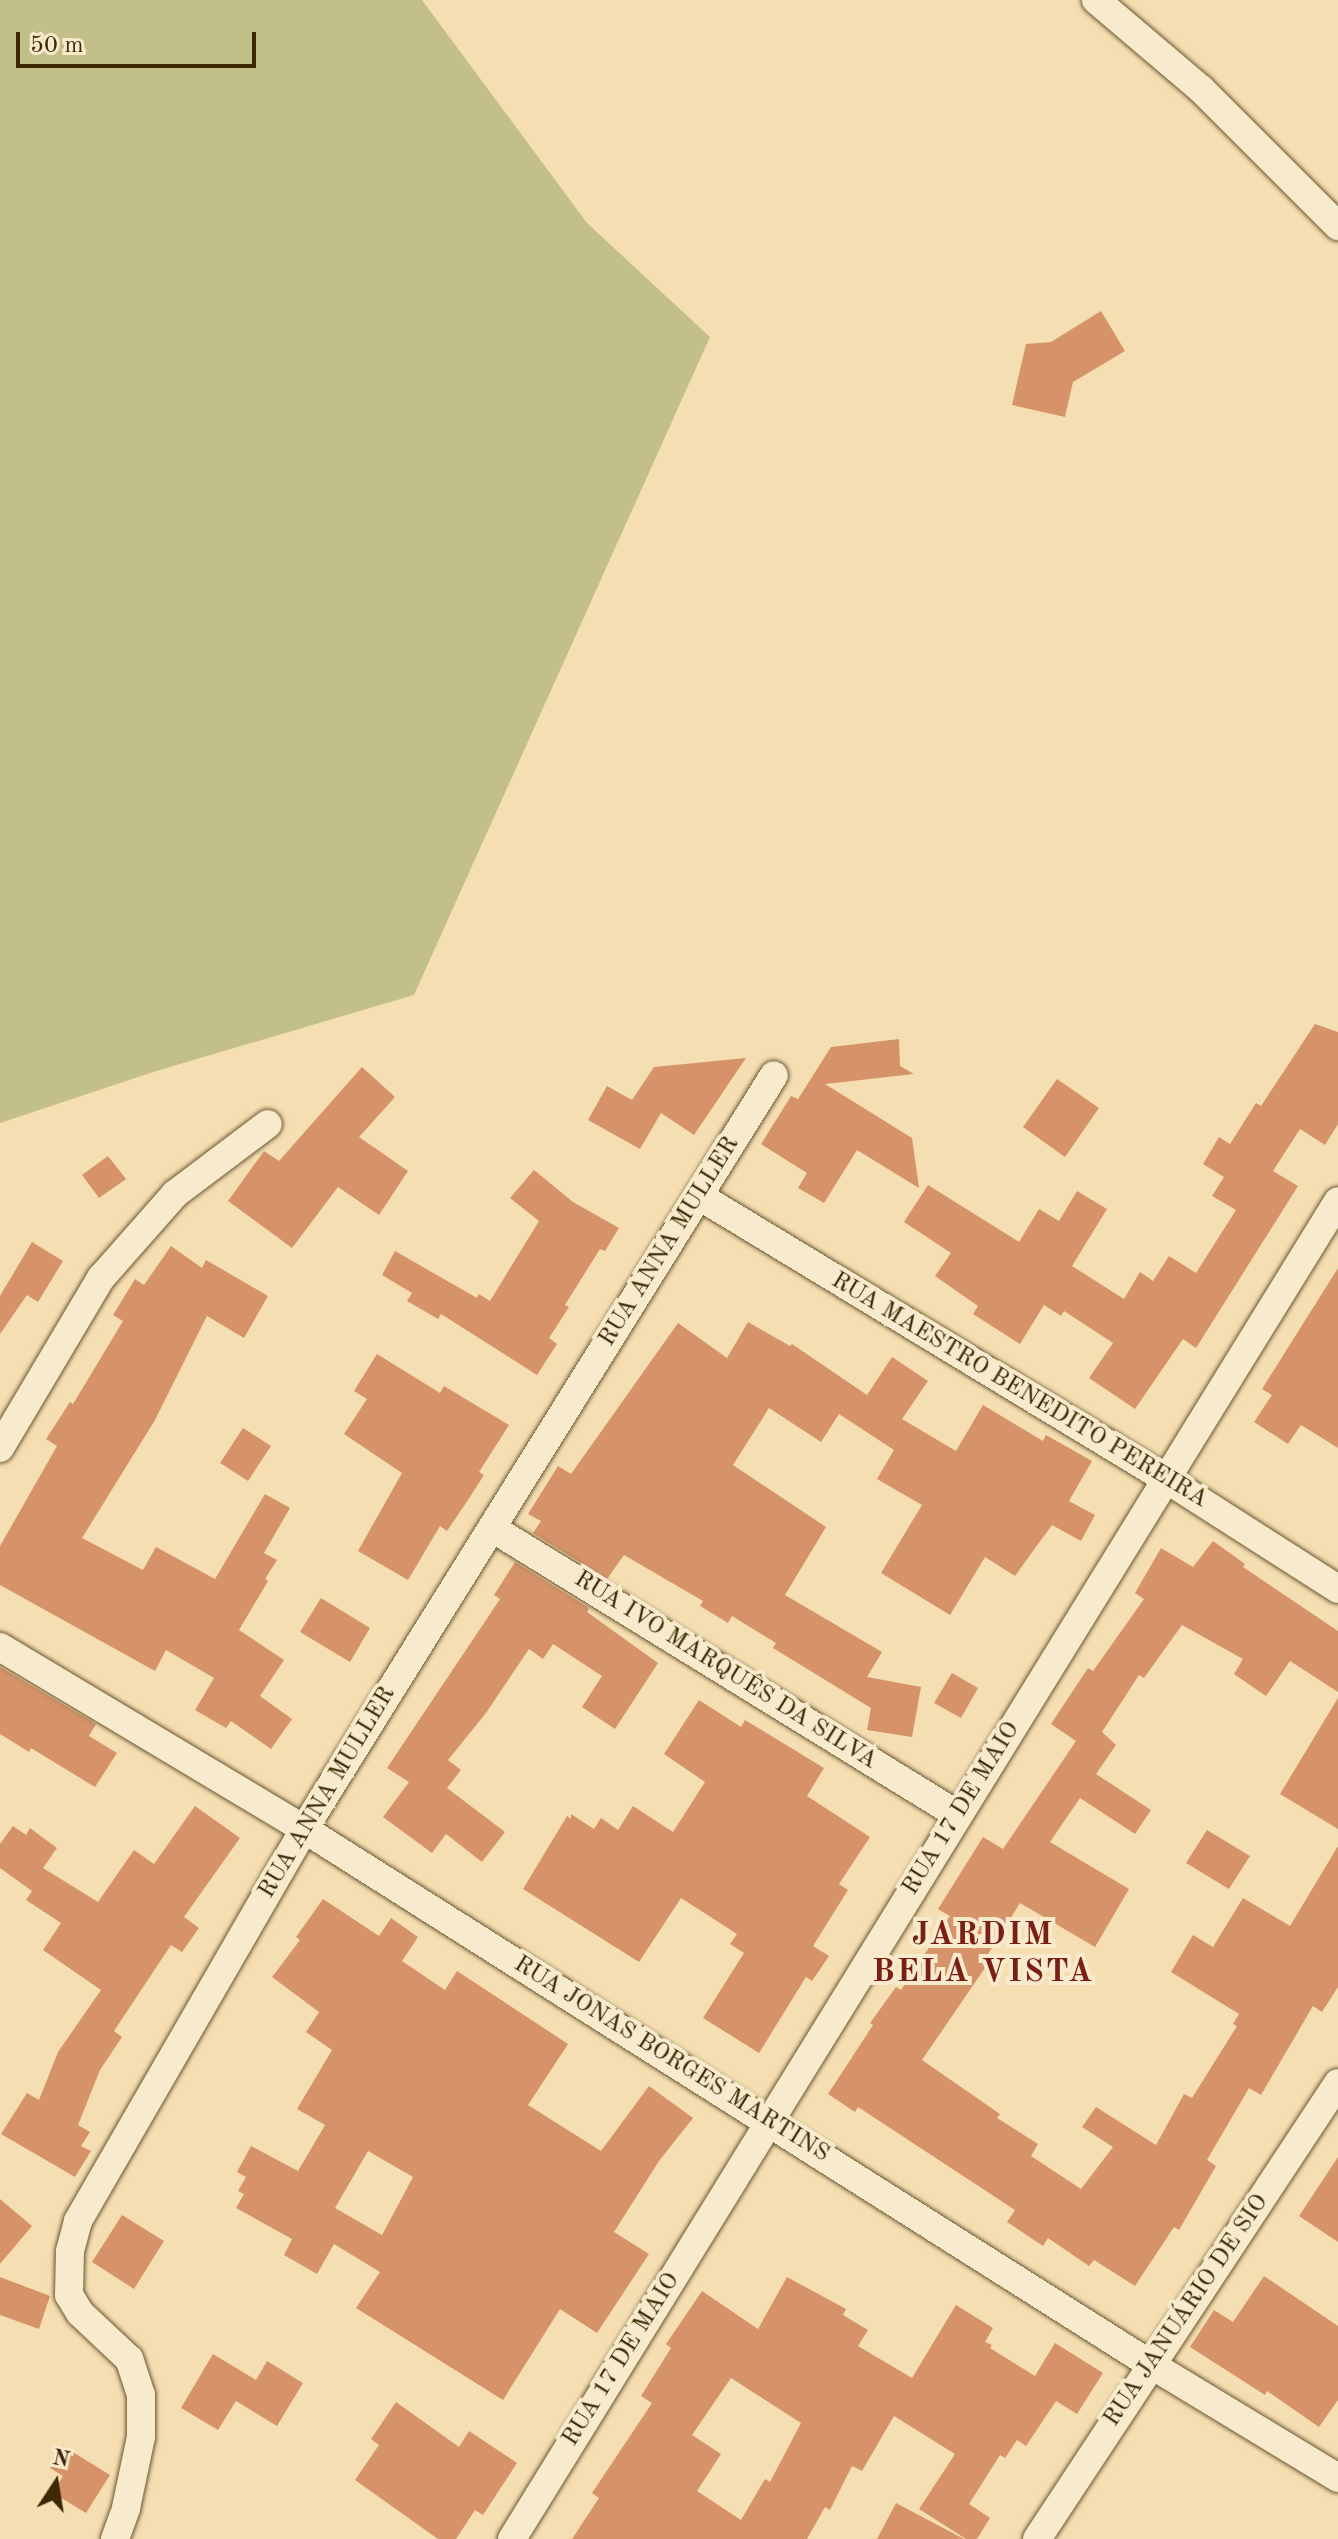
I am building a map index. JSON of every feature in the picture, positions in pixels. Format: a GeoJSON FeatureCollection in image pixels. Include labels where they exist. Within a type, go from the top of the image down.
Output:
{"type":"FeatureCollection","features":[{"type":"Feature","properties":{"kind":"street"},"geometry":{"type":"LineString","coordinates":[[1096,0],[1201,89],[1338,226]]}},
{"type":"Feature","properties":{"kind":"street","name":"RUA ANNA MULLER"},"geometry":{"type":"LineString","coordinates":[[115,2539],[126,2508],[141,2437],[141,2395],[129,2359],[80,2313],[69,2295],[70,2251],[78,2221],[304,1829],[774,1075]]}},
{"type":"Feature","properties":{"kind":"street"},"geometry":{"type":"LineString","coordinates":[[0,1448],[101,1278],[175,1194],[268,1124]]}},
{"type":"Feature","properties":{"kind":"street","name":"RUA MAESTRO BENEDITO PEREIRA"},"geometry":{"type":"LineString","coordinates":[[699,1196],[1166,1479],[1338,1589]]}},
{"type":"Feature","properties":{"kind":"street","name":"RUA 17 DE MAIO"},"geometry":{"type":"LineString","coordinates":[[512,2539],[1338,1201]]}},
{"type":"Feature","properties":{"kind":"street","name":"RUA IVO MARQUÊS DA SILVA"},"geometry":{"type":"LineString","coordinates":[[492,1528],[958,1815]]}},
{"type":"Feature","properties":{"kind":"street","name":"RUA JONAS BORGES MARTINS"},"geometry":{"type":"LineString","coordinates":[[0,1647],[304,1829],[1150,2364],[1338,2478]]}},
{"type":"Feature","properties":{"kind":"street","name":"RUA JANUÁRIO DE SIO"},"geometry":{"type":"LineString","coordinates":[[1037,2539],[1338,2083]]}},
{"type":"Feature","properties":{"kind":"shaded area"},"geometry":{"type":"Polygon","coordinates":[[[0,0],[422,0],[587,223],[710,337],[414,995],[153,1072],[0,1123],[0,0]]]}},
{"type":"Feature","properties":{"kind":"building"},"geometry":{"type":"Polygon","coordinates":[[[1101,311],[1125,351],[1073,382],[1065,417],[1012,405],[1026,344],[1051,342],[1101,311]]]}},
{"type":"Feature","properties":{"kind":"building"},"geometry":{"type":"Polygon","coordinates":[[[1315,1024],[1338,1032],[1338,1124],[1325,1145],[1300,1129],[1273,1171],[1298,1186],[1196,1348],[1183,1339],[1135,1409],[1089,1378],[1113,1343],[1064,1311],[1061,1316],[1044,1305],[1020,1344],[973,1314],[978,1306],[935,1276],[951,1253],[904,1222],[928,1185],[1019,1242],[1039,1209],[1059,1221],[1077,1191],[1107,1209],[1072,1266],[1124,1299],[1140,1272],[1153,1281],[1169,1256],[1196,1273],[1236,1210],[1212,1196],[1224,1177],[1203,1164],[1219,1137],[1230,1144],[1256,1103],[1261,1106],[1315,1024]]]}},
{"type":"Feature","properties":{"kind":"building"},"geometry":{"type":"Polygon","coordinates":[[[899,1039],[900,1066],[914,1074],[825,1084],[912,1138],[919,1188],[857,1150],[824,1203],[798,1188],[807,1173],[761,1144],[791,1096],[798,1099],[831,1047],[899,1039]]]}},
{"type":"Feature","properties":{"kind":"building"},"geometry":{"type":"Polygon","coordinates":[[[746,1058],[694,1135],[661,1113],[640,1149],[588,1120],[607,1086],[632,1100],[654,1067],[746,1058]]]}},
{"type":"Feature","properties":{"kind":"building"},"geometry":{"type":"Polygon","coordinates":[[[362,1067],[395,1097],[359,1137],[408,1171],[379,1215],[338,1187],[292,1248],[228,1201],[264,1151],[279,1161],[362,1067]]]}},
{"type":"Feature","properties":{"kind":"building"},"geometry":{"type":"Polygon","coordinates":[[[1057,1079],[1099,1108],[1065,1157],[1023,1127],[1057,1079]]]}},
{"type":"Feature","properties":{"kind":"building"},"geometry":{"type":"Polygon","coordinates":[[[108,1156],[126,1179],[99,1198],[82,1175],[108,1156]]]}},
{"type":"Feature","properties":{"kind":"building"},"geometry":{"type":"Polygon","coordinates":[[[534,1170],[573,1202],[619,1228],[605,1251],[600,1249],[565,1305],[569,1307],[549,1338],[557,1344],[537,1375],[441,1314],[438,1319],[407,1301],[412,1293],[382,1275],[395,1251],[477,1298],[479,1294],[490,1301],[539,1221],[510,1198],[534,1170]]]}},
{"type":"Feature","properties":{"kind":"building"},"geometry":{"type":"Polygon","coordinates":[[[32,1242],[63,1261],[38,1302],[27,1295],[0,1334],[0,1296],[32,1242]]]}},
{"type":"Feature","properties":{"kind":"building"},"geometry":{"type":"Polygon","coordinates":[[[171,1246],[202,1268],[206,1260],[268,1296],[244,1338],[207,1316],[155,1420],[82,1538],[143,1570],[156,1547],[215,1579],[265,1494],[290,1508],[264,1553],[277,1560],[239,1630],[284,1660],[260,1696],[292,1719],[271,1749],[231,1721],[226,1728],[195,1710],[214,1678],[166,1650],[155,1671],[0,1585],[0,1546],[57,1446],[46,1439],[70,1402],[73,1404],[123,1321],[113,1315],[135,1279],[144,1285],[171,1246]]]}},
{"type":"Feature","properties":{"kind":"building"},"geometry":{"type":"Polygon","coordinates":[[[1338,1268],[1338,1448],[1301,1425],[1288,1444],[1254,1422],[1272,1395],[1262,1389],[1338,1268]]]}},
{"type":"Feature","properties":{"kind":"building"},"geometry":{"type":"Polygon","coordinates":[[[748,1322],[790,1346],[792,1344],[867,1395],[892,1357],[928,1381],[902,1419],[956,1451],[983,1405],[1043,1441],[1046,1435],[1092,1461],[1069,1501],[1095,1515],[1081,1541],[1052,1525],[1015,1576],[985,1557],[950,1615],[881,1573],[922,1505],[877,1479],[894,1450],[839,1414],[821,1442],[769,1408],[733,1465],[826,1527],[785,1595],[882,1652],[867,1677],[921,1687],[912,1737],[867,1730],[871,1708],[773,1648],[776,1643],[732,1616],[728,1623],[700,1606],[703,1601],[624,1555],[607,1579],[533,1533],[541,1521],[528,1514],[558,1466],[571,1474],[678,1323],[727,1358],[748,1322]]]}},
{"type":"Feature","properties":{"kind":"building"},"geometry":{"type":"Polygon","coordinates":[[[377,1354],[440,1393],[444,1386],[509,1425],[479,1472],[484,1475],[468,1500],[447,1531],[440,1526],[408,1580],[358,1551],[402,1473],[344,1434],[367,1399],[354,1391],[377,1354]]]}},
{"type":"Feature","properties":{"kind":"building"},"geometry":{"type":"Polygon","coordinates":[[[243,1428],[271,1446],[248,1481],[220,1463],[243,1428]]]}},
{"type":"Feature","properties":{"kind":"building"},"geometry":{"type":"Polygon","coordinates":[[[1213,1541],[1245,1564],[1243,1567],[1338,1631],[1338,1692],[1290,1661],[1266,1696],[1234,1674],[1243,1659],[1182,1625],[1144,1678],[1139,1675],[1102,1732],[1116,1745],[1096,1774],[1151,1810],[1135,1834],[1080,1798],[1050,1842],[1129,1889],[1095,1947],[1020,1903],[983,1962],[987,1965],[922,2060],[1000,2114],[997,2118],[1038,2144],[1031,2156],[1081,2189],[1113,2147],[1082,2127],[1096,2107],[1156,2145],[1184,2094],[1192,2098],[1237,2026],[1233,2024],[1239,2014],[1171,1972],[1193,1935],[1213,1947],[1243,1898],[1290,1926],[1338,1846],[1338,1987],[1322,2012],[1313,2006],[1261,2095],[1249,2088],[1207,2160],[1216,2166],[1179,2230],[1174,2227],[1135,2286],[1094,2260],[1089,2266],[1048,2238],[1043,2246],[1007,2222],[1015,2210],[858,2107],[855,2112],[828,2094],[873,2025],[870,2023],[896,1987],[901,1990],[950,1916],[938,1909],[983,1837],[1003,1849],[1076,1741],[1051,1724],[1088,1668],[1093,1671],[1144,1599],[1135,1593],[1161,1548],[1193,1567],[1213,1541]]]}},
{"type":"Feature","properties":{"kind":"building"},"geometry":{"type":"Polygon","coordinates":[[[515,1562],[589,1608],[587,1612],[658,1663],[615,1729],[582,1707],[602,1676],[553,1644],[543,1659],[529,1649],[486,1713],[448,1760],[461,1770],[447,1788],[505,1832],[482,1862],[446,1834],[432,1853],[383,1817],[409,1782],[387,1768],[500,1599],[494,1595],[515,1562]]]}},
{"type":"Feature","properties":{"kind":"building"},"geometry":{"type":"Polygon","coordinates":[[[321,1598],[370,1628],[350,1662],[300,1632],[321,1598]]]}},
{"type":"Feature","properties":{"kind":"building"},"geometry":{"type":"Polygon","coordinates":[[[0,1667],[96,1724],[89,1736],[117,1753],[95,1787],[31,1748],[29,1752],[0,1734],[0,1667]]]}},
{"type":"Feature","properties":{"kind":"building"},"geometry":{"type":"Polygon","coordinates":[[[952,1673],[978,1688],[961,1718],[934,1703],[952,1673]]]}},
{"type":"Feature","properties":{"kind":"building"},"geometry":{"type":"Polygon","coordinates":[[[1338,1698],[1338,1829],[1280,1794],[1338,1698]]]}},
{"type":"Feature","properties":{"kind":"building"},"geometry":{"type":"Polygon","coordinates":[[[699,1700],[741,1727],[745,1720],[824,1768],[807,1796],[870,1837],[839,1884],[848,1890],[813,1946],[829,1956],[812,1981],[806,1977],[759,2053],[703,2018],[744,1953],[730,1944],[737,1934],[681,1898],[639,1962],[523,1889],[567,1816],[571,1819],[571,1814],[594,1829],[601,1818],[618,1830],[633,1806],[673,1832],[705,1782],[664,1754],[699,1700]]]}},
{"type":"Feature","properties":{"kind":"building"},"geometry":{"type":"Polygon","coordinates":[[[195,1806],[240,1838],[184,1917],[199,1928],[182,1952],[171,1945],[114,2031],[122,2037],[100,2070],[78,2125],[90,2132],[81,2146],[91,2151],[75,2177],[1,2134],[27,2093],[39,2100],[58,2052],[101,1990],[43,1950],[61,1923],[26,1900],[32,1891],[0,1868],[0,1844],[13,1826],[26,1835],[30,1828],[57,1848],[43,1868],[98,1902],[134,1850],[154,1864],[195,1806]]]}},
{"type":"Feature","properties":{"kind":"building"},"geometry":{"type":"Polygon","coordinates":[[[1207,1830],[1250,1856],[1229,1889],[1186,1863],[1207,1830]]]}},
{"type":"Feature","properties":{"kind":"building"},"geometry":{"type":"Polygon","coordinates":[[[323,1899],[379,1936],[391,1918],[418,1937],[402,1961],[445,1990],[457,1971],[568,2044],[528,2105],[601,2151],[649,2086],[693,2118],[659,2161],[614,2232],[649,2254],[597,2333],[560,2309],[503,2400],[356,2308],[380,2272],[334,2244],[317,2274],[284,2255],[292,2239],[236,2208],[244,2194],[238,2191],[246,2177],[237,2172],[251,2146],[298,2171],[325,2125],[297,2109],[332,2050],[306,2032],[319,2012],[272,1977],[300,1940],[296,1937],[323,1899]],[[368,2151],[335,2208],[382,2235],[413,2177],[368,2151]]]}},
{"type":"Feature","properties":{"kind":"building"},"geometry":{"type":"Polygon","coordinates":[[[1338,2157],[1338,2242],[1299,2216],[1338,2157]]]}},
{"type":"Feature","properties":{"kind":"building"},"geometry":{"type":"Polygon","coordinates":[[[0,2199],[32,2226],[0,2264],[0,2199]]]}},
{"type":"Feature","properties":{"kind":"building"},"geometry":{"type":"Polygon","coordinates":[[[122,2215],[164,2241],[134,2289],[92,2262],[122,2215]]]}},
{"type":"Feature","properties":{"kind":"building"},"geometry":{"type":"Polygon","coordinates":[[[1264,2276],[1338,2326],[1338,2400],[1319,2427],[1267,2391],[1265,2395],[1190,2347],[1214,2310],[1233,2322],[1264,2276]]]}},
{"type":"Feature","properties":{"kind":"building"},"geometry":{"type":"Polygon","coordinates":[[[0,2277],[50,2296],[39,2329],[0,2315],[0,2277]]]}},
{"type":"Feature","properties":{"kind":"building"},"geometry":{"type":"Polygon","coordinates":[[[787,2277],[846,2309],[843,2315],[868,2330],[858,2346],[912,2378],[956,2305],[993,2328],[985,2342],[992,2345],[990,2348],[1035,2376],[1055,2343],[1103,2373],[1077,2414],[1056,2401],[1026,2446],[1017,2440],[1005,2458],[1000,2455],[969,2504],[990,2518],[977,2539],[966,2539],[919,2509],[955,2454],[894,2416],[862,2471],[852,2466],[830,2510],[825,2507],[807,2539],[572,2539],[599,2498],[592,2493],[652,2403],[641,2396],[671,2348],[666,2344],[702,2291],[758,2329],[787,2277]],[[731,2378],[692,2435],[721,2454],[697,2491],[741,2520],[765,2479],[770,2482],[801,2423],[731,2378]]]}},
{"type":"Feature","properties":{"kind":"building"},"geometry":{"type":"Polygon","coordinates":[[[213,2354],[256,2380],[267,2361],[303,2383],[277,2426],[236,2401],[218,2430],[181,2408],[213,2354]]]}},
{"type":"Feature","properties":{"kind":"building"},"geometry":{"type":"Polygon","coordinates":[[[396,2402],[459,2447],[469,2431],[517,2463],[483,2515],[475,2510],[456,2539],[438,2539],[355,2480],[379,2445],[371,2439],[396,2402]]]}},
{"type":"Feature","properties":{"kind":"building"},"geometry":{"type":"Polygon","coordinates":[[[63,2446],[110,2475],[86,2513],[53,2493],[63,2476],[50,2468],[63,2446]]]}},
{"type":"Feature","properties":{"kind":"building"},"geometry":{"type":"Polygon","coordinates":[[[896,2503],[964,2539],[877,2539],[896,2503]]]}},
{"type":"Feature","properties":{"kind":"district","name":"JARDIM BELA VISTA"},"geometry":{"type":"Point","coordinates":[983,1956]}}]}
